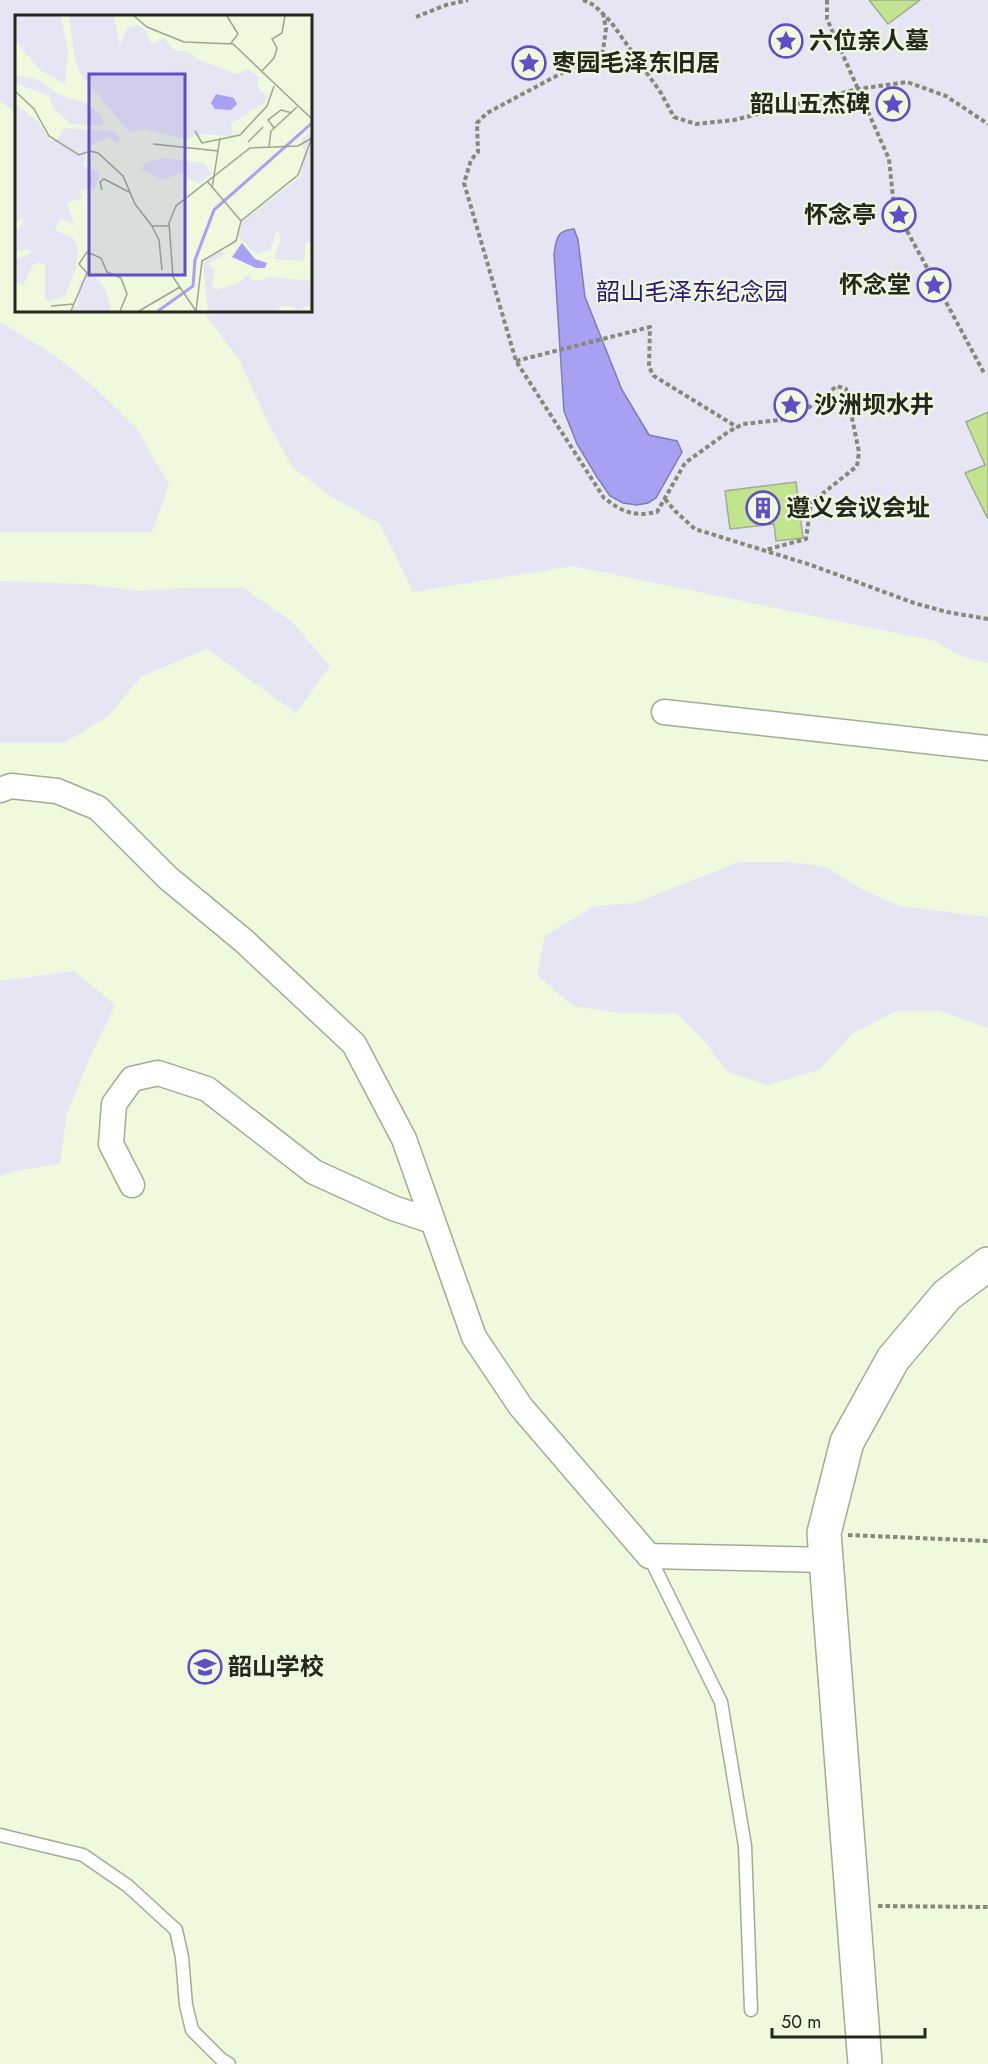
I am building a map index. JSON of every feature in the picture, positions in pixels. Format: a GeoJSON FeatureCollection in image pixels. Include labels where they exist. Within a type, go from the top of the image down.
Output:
{"type":"FeatureCollection","features":[{"type":"Feature","properties":{"kind":"main road"},"geometry":{"type":"LineString","coordinates":[[865,2064],[825,1547],[847,1442],[893,1359],[947,1295],[988,1264]]}},
{"type":"Feature","properties":{"kind":"street"},"geometry":{"type":"LineString","coordinates":[[664,712],[988,748]]}},
{"type":"Feature","properties":{"kind":"street"},"geometry":{"type":"LineString","coordinates":[[0,790],[11,786],[57,791],[99,808],[168,878],[244,941],[354,1044],[404,1139],[474,1337],[521,1407],[649,1557],[825,1547]]}},
{"type":"Feature","properties":{"kind":"street"},"geometry":{"type":"LineString","coordinates":[[132,1185],[111,1144],[114,1104],[132,1079],[158,1073],[207,1089],[314,1172],[393,1208],[432,1221]]}},
{"type":"Feature","properties":{"kind":"lane"},"geometry":{"type":"LineString","coordinates":[[649,1557],[721,1702],[745,1846],[751,2010]]}},
{"type":"Feature","properties":{"kind":"lane"},"geometry":{"type":"LineString","coordinates":[[0,1835],[83,1855],[128,1886],[176,1930],[182,1957],[186,2005],[192,2030],[229,2064]]}},
{"type":"Feature","properties":{"kind":"path"},"geometry":{"type":"LineString","coordinates":[[416,18],[446,5],[468,0]]}},
{"type":"Feature","properties":{"kind":"path"},"geometry":{"type":"LineString","coordinates":[[583,0],[594,5],[611,22],[661,93],[674,117],[696,124],[734,120],[858,89],[907,81],[946,96],[987,122]]}},
{"type":"Feature","properties":{"kind":"path"},"geometry":{"type":"LineString","coordinates":[[827,0],[827,19],[889,159],[894,207],[931,275]]}},
{"type":"Feature","properties":{"kind":"path"},"geometry":{"type":"LineString","coordinates":[[603,13],[606,29],[603,51],[487,113],[477,123],[478,152],[471,160],[464,183],[516,361],[604,498],[621,510],[642,515],[657,512],[685,463],[728,432],[743,424],[780,420],[803,412],[837,386],[846,389],[859,452],[857,466],[811,503],[806,539],[765,550]]}},
{"type":"Feature","properties":{"kind":"path"},"geometry":{"type":"LineString","coordinates":[[940,271],[948,284],[939,289],[930,294],[923,280],[940,271]]}},
{"type":"Feature","properties":{"kind":"path"},"geometry":{"type":"LineString","coordinates":[[939,289],[984,373]]}},
{"type":"Feature","properties":{"kind":"path"},"geometry":{"type":"LineString","coordinates":[[516,361],[650,327],[650,368],[654,376],[737,427]]}},
{"type":"Feature","properties":{"kind":"path"},"geometry":{"type":"LineString","coordinates":[[665,499],[695,529],[765,550],[914,603],[947,612],[988,619]]}},
{"type":"Feature","properties":{"kind":"path"},"geometry":{"type":"LineString","coordinates":[[825,1547],[988,1541]]}},
{"type":"Feature","properties":{"kind":"path"},"geometry":{"type":"LineString","coordinates":[[853,1906],[988,1907]]}},
{"type":"Feature","properties":{"kind":"green space","name":"韶山毛泽东纪念园"},"geometry":{"type":"Polygon","coordinates":[[[0,0],[988,0],[988,663],[960,656],[935,641],[573,566],[413,592],[380,524],[332,497],[293,468],[267,421],[240,361],[204,312],[312,312],[312,15],[15,15],[15,113],[0,100],[0,0]]]}},
{"type":"Feature","properties":{"kind":"green space"},"geometry":{"type":"Polygon","coordinates":[[[0,322],[54,355],[92,385],[137,429],[169,485],[152,532],[0,532],[0,322]]]}},
{"type":"Feature","properties":{"kind":"green space"},"geometry":{"type":"Polygon","coordinates":[[[0,581],[84,584],[139,591],[244,588],[292,622],[330,666],[296,713],[207,649],[142,676],[108,716],[64,743],[0,743],[0,581]]]}},
{"type":"Feature","properties":{"kind":"green space"},"geometry":{"type":"Polygon","coordinates":[[[739,862],[788,862],[826,867],[863,890],[899,906],[988,917],[988,1028],[940,1011],[896,1011],[852,1034],[819,1070],[767,1085],[728,1072],[705,1042],[677,1014],[622,1013],[573,1006],[537,975],[545,936],[594,906],[635,903],[739,862]]]}},
{"type":"Feature","properties":{"kind":"green space"},"geometry":{"type":"Polygon","coordinates":[[[74,971],[115,1005],[67,1113],[60,1164],[0,1176],[0,981],[74,971]]]}},
{"type":"Feature","properties":{"kind":"shaded area"},"geometry":{"type":"Polygon","coordinates":[[[574,229],[578,240],[585,297],[622,390],[649,435],[677,441],[682,452],[656,498],[648,503],[637,505],[623,503],[610,496],[577,444],[564,411],[554,254],[558,236],[564,231],[574,229]]]}},
{"type":"Feature","properties":{"kind":"building"},"geometry":{"type":"Polygon","coordinates":[[[869,0],[920,0],[888,24],[869,0]]]}},
{"type":"Feature","properties":{"kind":"building"},"geometry":{"type":"Polygon","coordinates":[[[988,412],[988,519],[965,473],[985,465],[966,422],[988,412]]]}},
{"type":"Feature","properties":{"kind":"building","name":"遵义会议会址"},"geometry":{"type":"Polygon","coordinates":[[[796,482],[803,538],[776,541],[774,524],[730,529],[725,491],[796,482]]]}},
{"type":"Feature","properties":{"kind":"place","name":"六位亲人墓"},"geometry":{"type":"Point","coordinates":[786,41]}},
{"type":"Feature","properties":{"kind":"place","name":"枣园毛泽东旧居"},"geometry":{"type":"Point","coordinates":[529,63]}},
{"type":"Feature","properties":{"kind":"place","name":"韶山五杰碑"},"geometry":{"type":"Point","coordinates":[893,104]}},
{"type":"Feature","properties":{"kind":"place","name":"怀念亭"},"geometry":{"type":"Point","coordinates":[899,215]}},
{"type":"Feature","properties":{"kind":"place","name":"怀念堂"},"geometry":{"type":"Point","coordinates":[934,285]}},
{"type":"Feature","properties":{"kind":"place","name":"沙洲坝水井"},"geometry":{"type":"Point","coordinates":[791,405]}},
{"type":"Feature","properties":{"kind":"place","name":"遵义会议会址"},"geometry":{"type":"Point","coordinates":[763,508]}},
{"type":"Feature","properties":{"kind":"place","name":"韶山学校"},"geometry":{"type":"Point","coordinates":[205,1667]}}]}
